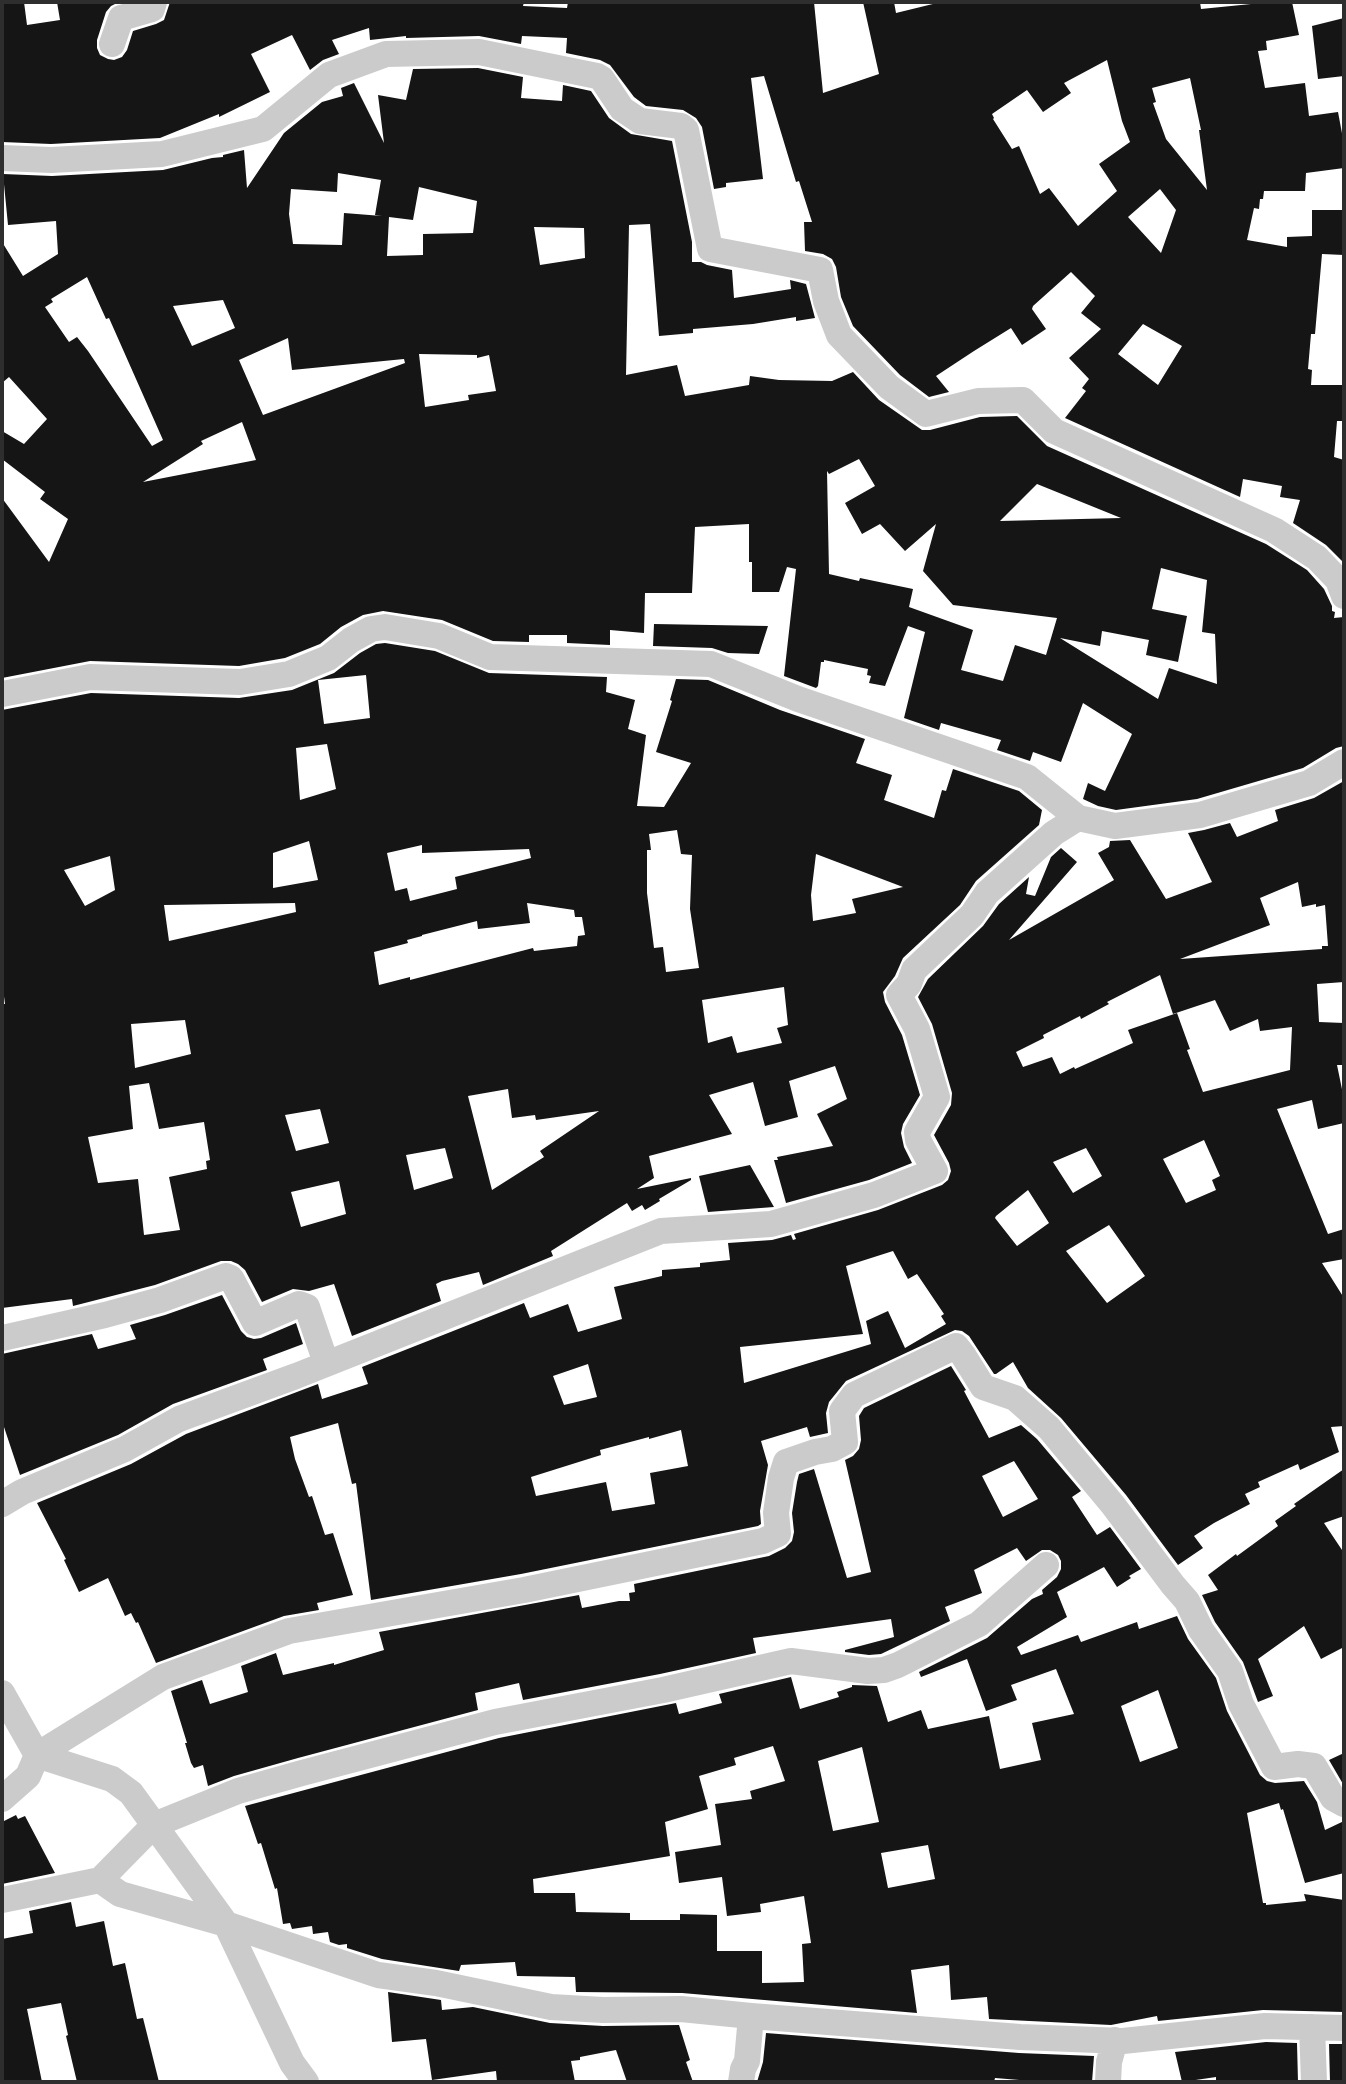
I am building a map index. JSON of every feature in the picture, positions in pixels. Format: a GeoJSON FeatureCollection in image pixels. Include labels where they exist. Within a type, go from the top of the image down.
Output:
{"type":"FeatureCollection","features":[{"type":"Feature","properties":{"kind":"street"},"geometry":{"type":"LineString","coordinates":[[112,44],[121,18],[152,9],[154,2]]}},
{"type":"Feature","properties":{"kind":"street"},"geometry":{"type":"LineString","coordinates":[[2,158],[51,160],[162,154],[263,129],[329,75],[386,54],[479,52],[597,76],[622,109],[640,121],[681,126],[686,130],[710,249],[820,270],[826,301],[839,335],[889,387],[926,414],[978,401],[1023,400],[1054,431],[1274,530],[1317,558],[1338,580],[1344,596]]}},
{"type":"Feature","properties":{"kind":"street"},"geometry":{"type":"LineString","coordinates":[[2,694],[90,677],[240,682],[289,674],[328,658],[371,629],[385,627],[439,636],[490,657],[711,664],[798,699],[1027,777],[1078,818],[1115,826],[1200,815],[1309,783],[1344,762]]}},
{"type":"Feature","properties":{"kind":"street"},"geometry":{"type":"LineString","coordinates":[[2,1504],[22,1492],[125,1449],[179,1419],[661,1231],[771,1224],[862,1199],[935,1171],[918,1140],[917,1132],[937,1097],[917,1029],[899,995],[909,984],[914,970],[972,915],[987,893],[1054,833],[1078,818]]}},
{"type":"Feature","properties":{"kind":"street"},"geometry":{"type":"LineString","coordinates":[[2,1338],[160,1300],[226,1276],[231,1278],[255,1323],[299,1304],[307,1307],[326,1363]]}},
{"type":"Feature","properties":{"kind":"street"},"geometry":{"type":"LineString","coordinates":[[2,1799],[28,1776],[37,1755],[163,1677],[289,1631],[524,1590],[763,1541],[778,1534],[776,1513],[786,1462],[832,1449],[845,1442],[842,1411],[854,1395],[956,1346],[983,1387],[1015,1398],[1049,1428],[1187,1601],[1201,1630],[1230,1671],[1241,1704],[1274,1767],[1314,1766],[1333,1798],[1344,1804]]}},
{"type":"Feature","properties":{"kind":"street"},"geometry":{"type":"LineString","coordinates":[[2,1900],[100,1880],[154,1825],[238,1791],[495,1722],[663,1690],[791,1661],[868,1671],[884,1670],[979,1624],[1046,1565]]}},
{"type":"Feature","properties":{"kind":"street"},"geometry":{"type":"LineString","coordinates":[[2,1693],[37,1755],[112,1779],[131,1793],[226,1924],[292,2063],[306,2082]]}},
{"type":"Feature","properties":{"kind":"street"},"geometry":{"type":"LineString","coordinates":[[100,1880],[120,1894],[226,1924],[378,1975],[436,1983],[551,2007],[681,2009],[1020,2037],[1115,2040],[1265,2026],[1344,2028]]}},
{"type":"Feature","properties":{"kind":"street"},"geometry":{"type":"LineString","coordinates":[[741,2082],[747,2061],[751,2016]]}},
{"type":"Feature","properties":{"kind":"street"},"geometry":{"type":"LineString","coordinates":[[1312,2027],[1314,2082]]}},
{"type":"Feature","properties":{"kind":"street"},"geometry":{"type":"LineString","coordinates":[[1108,2082],[1115,2040]]}},
{"type":"Feature","properties":{"kind":"building"},"geometry":{"type":"Polygon","coordinates":[[[2,2],[24,2],[27,25],[60,20],[57,2],[119,2],[106,12],[97,40],[100,55],[114,60],[122,57],[127,50],[133,31],[164,20],[170,2],[524,2],[523,6],[567,8],[568,2],[814,2],[823,93],[879,74],[863,2],[894,2],[896,13],[941,2],[1200,2],[1201,9],[1292,2],[1299,35],[1266,41],[1267,50],[1258,51],[1265,88],[1305,83],[1309,116],[1338,112],[1344,144],[1344,168],[1306,173],[1305,191],[1264,191],[1259,209],[1254,208],[1247,240],[1287,247],[1287,237],[1312,236],[1312,210],[1344,210],[1344,255],[1322,254],[1315,334],[1311,334],[1308,369],[1312,370],[1311,385],[1344,385],[1344,421],[1337,421],[1334,457],[1344,460],[1344,563],[1326,545],[1293,523],[1300,500],[1280,497],[1282,486],[1243,479],[1240,497],[1065,418],[1086,391],[1082,388],[1089,379],[1069,358],[1101,329],[1081,313],[1095,296],[1071,272],[1033,306],[1046,329],[1022,345],[1011,328],[974,351],[936,376],[949,392],[929,397],[900,375],[853,326],[841,297],[832,259],[805,251],[804,222],[812,222],[799,181],[796,182],[764,76],[751,78],[763,179],[726,183],[726,187],[714,189],[702,127],[696,118],[683,110],[646,106],[634,97],[610,65],[566,53],[567,38],[522,36],[521,44],[479,36],[406,36],[370,40],[369,28],[332,40],[339,54],[323,60],[310,70],[292,35],[251,54],[270,92],[219,117],[219,114],[160,138],[51,144],[2,142],[2,2]],[[1107,60],[1064,83],[1071,93],[1043,112],[1027,90],[992,114],[1012,149],[1019,146],[1040,194],[1049,188],[1078,226],[1117,191],[1099,164],[1130,142],[1107,60]],[[1190,78],[1152,88],[1156,102],[1153,103],[1166,139],[1207,190],[1201,130],[1190,78]],[[1160,189],[1128,217],[1161,253],[1176,210],[1160,189]],[[1143,324],[1118,354],[1158,385],[1182,346],[1143,324]]]}},
{"type":"Feature","properties":{"kind":"building"},"geometry":{"type":"Polygon","coordinates":[[[1344,18],[1344,76],[1318,79],[1312,26],[1344,18]]]}},
{"type":"Feature","properties":{"kind":"building"},"geometry":{"type":"Polygon","coordinates":[[[478,68],[523,77],[521,98],[562,101],[563,85],[591,91],[609,118],[631,134],[672,141],[692,242],[692,262],[732,270],[734,298],[791,289],[790,280],[806,284],[815,318],[796,321],[796,317],[659,336],[650,224],[629,225],[626,375],[677,365],[685,396],[749,385],[750,376],[832,381],[853,372],[879,400],[922,430],[980,417],[1017,416],[1047,446],[1266,544],[1307,570],[1324,589],[1335,612],[1334,618],[1344,617],[1344,746],[1303,768],[1197,799],[1116,810],[1098,806],[1083,799],[1088,783],[1105,791],[1132,734],[1083,703],[1061,762],[1033,752],[1030,761],[997,750],[1001,740],[941,723],[939,730],[904,718],[925,632],[908,626],[885,686],[869,683],[871,676],[867,675],[868,669],[824,660],[816,688],[784,676],[796,569],[787,567],[779,592],[752,592],[749,524],[695,527],[692,593],[645,593],[644,633],[610,630],[610,645],[567,643],[567,635],[529,635],[529,642],[493,641],[442,620],[383,611],[363,615],[320,644],[285,658],[239,666],[90,661],[2,678],[2,498],[49,562],[68,519],[40,499],[45,492],[2,459],[2,431],[24,444],[47,419],[9,377],[2,383],[2,242],[23,276],[58,254],[56,221],[8,225],[3,174],[52,176],[163,170],[244,150],[247,188],[284,133],[322,102],[343,96],[341,88],[354,83],[384,143],[378,95],[406,100],[413,69],[478,68]],[[338,173],[337,192],[291,189],[289,214],[293,244],[342,245],[344,213],[382,216],[375,215],[381,180],[338,173]],[[419,187],[413,220],[389,217],[387,256],[423,255],[423,234],[473,233],[477,201],[419,187]],[[534,227],[540,265],[585,258],[584,228],[534,227]],[[87,277],[51,299],[53,302],[45,307],[69,342],[77,337],[88,351],[152,446],[163,440],[109,318],[106,319],[87,277]],[[223,300],[173,306],[192,346],[235,328],[223,300]],[[288,338],[239,360],[263,415],[405,363],[404,359],[292,370],[288,338]],[[419,354],[425,407],[469,400],[468,395],[496,391],[489,355],[477,358],[477,355],[419,354]],[[242,422],[201,441],[203,444],[143,482],[256,460],[242,422]],[[859,459],[829,474],[827,471],[829,574],[913,589],[909,607],[973,630],[961,670],[1003,681],[1015,645],[1046,655],[1057,618],[953,605],[923,571],[936,524],[905,551],[880,524],[862,534],[845,503],[875,486],[859,459]],[[1037,484],[1000,521],[1121,518],[1037,484]],[[1161,568],[1152,609],[1187,616],[1178,662],[1146,655],[1149,640],[1102,631],[1100,646],[1060,638],[1158,699],[1169,668],[1217,684],[1215,634],[1202,632],[1207,580],[1161,568]]]}},
{"type":"Feature","properties":{"kind":"building"},"geometry":{"type":"Polygon","coordinates":[[[654,624],[768,626],[759,654],[728,653],[712,648],[653,646],[654,624]]]}},
{"type":"Feature","properties":{"kind":"building"},"geometry":{"type":"Polygon","coordinates":[[[376,644],[435,651],[489,673],[607,677],[606,692],[635,700],[628,729],[646,735],[637,806],[664,807],[691,763],[656,752],[676,679],[708,680],[780,710],[865,739],[856,763],[892,775],[884,800],[934,818],[942,790],[946,791],[953,769],[1019,791],[1042,810],[1039,825],[976,881],[960,905],[903,958],[883,992],[902,1035],[920,1095],[901,1133],[912,1163],[869,1180],[786,1203],[774,1160],[833,1146],[817,1114],[847,1099],[835,1066],[789,1081],[798,1117],[765,1126],[753,1082],[709,1095],[732,1134],[649,1156],[654,1178],[637,1189],[691,1178],[660,1201],[645,1210],[642,1205],[632,1211],[627,1203],[551,1251],[553,1256],[483,1285],[479,1272],[442,1281],[436,1284],[441,1301],[352,1336],[334,1284],[309,1291],[293,1289],[262,1302],[245,1270],[231,1261],[221,1261],[155,1285],[73,1306],[72,1299],[2,1308],[2,1004],[5,1004],[2,981],[2,710],[91,693],[239,698],[292,690],[334,673],[376,644]],[[366,675],[318,680],[324,724],[370,718],[366,675]],[[327,744],[296,748],[300,800],[336,789],[327,744]],[[677,830],[649,834],[651,850],[647,850],[647,893],[654,948],[663,947],[666,972],[699,968],[690,909],[692,855],[681,854],[677,830]],[[309,841],[273,853],[273,888],[318,880],[309,841]],[[422,845],[387,853],[395,891],[407,888],[410,901],[457,889],[455,877],[531,858],[529,849],[422,853],[422,845]],[[816,854],[811,895],[813,921],[856,913],[852,899],[903,887],[816,854]],[[110,856],[64,870],[85,906],[115,890],[110,856]],[[295,903],[164,905],[169,941],[296,912],[295,903]],[[527,903],[530,923],[478,929],[477,921],[422,935],[407,940],[408,943],[374,952],[379,985],[533,948],[534,951],[577,946],[578,936],[585,935],[582,917],[575,917],[574,910],[527,903]],[[784,987],[702,1000],[708,1043],[732,1036],[737,1053],[782,1043],[777,1028],[788,1025],[784,987]],[[185,1020],[131,1024],[135,1068],[191,1054],[185,1020]],[[149,1083],[129,1086],[133,1129],[88,1137],[98,1183],[138,1179],[144,1235],[180,1230],[169,1177],[207,1169],[206,1161],[210,1160],[204,1122],[159,1129],[149,1083]],[[508,1089],[468,1096],[492,1190],[544,1157],[540,1151],[599,1111],[536,1120],[535,1115],[512,1118],[508,1089]],[[320,1109],[285,1115],[296,1151],[329,1143],[320,1109]],[[445,1148],[406,1155],[414,1190],[453,1178],[445,1148]],[[339,1181],[291,1192],[301,1227],[346,1214],[339,1181]]]}},
{"type":"Feature","properties":{"kind":"building"},"geometry":{"type":"Polygon","coordinates":[[[1344,781],[1344,982],[1317,984],[1319,1022],[1344,1023],[1344,1065],[1337,1065],[1344,1099],[1344,1123],[1318,1129],[1312,1100],[1277,1109],[1328,1234],[1344,1229],[1344,1259],[1322,1263],[1344,1298],[1344,1426],[1331,1427],[1339,1452],[1300,1470],[1298,1464],[1258,1482],[1260,1487],[1245,1494],[1250,1504],[1194,1536],[1203,1548],[1178,1565],[1126,1495],[1061,1418],[1028,1388],[1013,1362],[994,1374],[969,1336],[955,1330],[846,1381],[829,1402],[826,1413],[828,1433],[810,1437],[807,1427],[761,1441],[768,1465],[760,1511],[761,1524],[758,1526],[521,1574],[371,1600],[356,1483],[352,1484],[338,1423],[290,1437],[309,1497],[312,1496],[325,1535],[333,1533],[353,1595],[317,1603],[319,1610],[284,1616],[156,1663],[138,1622],[131,1613],[125,1616],[108,1578],[79,1592],[37,1503],[131,1464],[186,1434],[318,1384],[322,1399],[368,1384],[362,1367],[524,1303],[530,1318],[568,1304],[578,1332],[622,1319],[614,1287],[662,1276],[662,1270],[700,1267],[700,1263],[730,1260],[728,1243],[772,1240],[791,1235],[793,1240],[796,1239],[794,1234],[878,1210],[942,1185],[951,1171],[934,1135],[951,1105],[952,1093],[932,1024],[918,997],[928,979],[983,926],[999,904],[1029,877],[1026,894],[1035,896],[1051,857],[1061,848],[1077,862],[1009,940],[1114,880],[1098,853],[1109,847],[1110,841],[1130,840],[1166,899],[1212,882],[1188,833],[1230,823],[1237,837],[1278,821],[1275,810],[1314,798],[1344,781]],[[1298,882],[1260,898],[1270,925],[1180,959],[1322,949],[1322,946],[1328,946],[1325,905],[1302,907],[1298,882]],[[1160,975],[1107,1002],[1109,1004],[1043,1035],[1044,1038],[1016,1052],[1023,1067],[1052,1057],[1060,1074],[1075,1069],[1133,1043],[1128,1030],[1177,1013],[1203,1092],[1290,1070],[1292,1027],[1260,1031],[1258,1019],[1230,1031],[1215,1000],[1173,1014],[1160,975]],[[1204,1140],[1163,1159],[1186,1203],[1216,1190],[1212,1180],[1220,1176],[1204,1140]],[[1086,1148],[1053,1162],[1073,1193],[1102,1176],[1086,1148]],[[1028,1190],[995,1218],[1017,1246],[1049,1223],[1028,1190]],[[1109,1225],[1066,1251],[1107,1303],[1145,1276],[1109,1225]],[[893,1251],[846,1266],[863,1334],[740,1347],[744,1383],[871,1344],[866,1321],[888,1311],[905,1348],[946,1324],[941,1316],[944,1314],[917,1274],[908,1279],[893,1251]],[[588,1364],[553,1376],[564,1405],[597,1397],[588,1364]],[[681,1430],[600,1450],[601,1455],[531,1477],[536,1496],[606,1482],[612,1511],[655,1504],[650,1473],[688,1466],[681,1430]]]}},
{"type":"Feature","properties":{"kind":"building"},"geometry":{"type":"Polygon","coordinates":[[[750,1165],[774,1207],[708,1212],[699,1176],[750,1165]]]}},
{"type":"Feature","properties":{"kind":"building"},"geometry":{"type":"Polygon","coordinates":[[[222,1295],[247,1337],[261,1338],[296,1323],[303,1344],[263,1359],[267,1370],[173,1404],[118,1435],[20,1475],[2,1421],[2,1354],[92,1334],[98,1349],[136,1339],[130,1325],[222,1295]]]}},
{"type":"Feature","properties":{"kind":"building"},"geometry":{"type":"Polygon","coordinates":[[[951,1366],[989,1438],[1021,1425],[1037,1439],[1081,1491],[1072,1497],[1097,1535],[1110,1527],[1141,1569],[1117,1587],[1104,1567],[1057,1592],[1067,1617],[1017,1647],[1021,1655],[1078,1635],[1081,1642],[1137,1622],[1139,1629],[1177,1616],[1188,1639],[1216,1678],[1227,1711],[1260,1775],[1275,1783],[1304,1781],[1317,1802],[1325,1830],[1344,1821],[1344,1873],[1305,1883],[1279,1803],[1247,1813],[1263,1903],[1306,1901],[1304,1894],[1344,1900],[1344,2012],[1263,2010],[1158,2021],[1157,2016],[1111,2025],[989,2019],[987,1997],[951,2000],[949,1965],[911,1970],[917,2013],[682,1993],[576,1992],[575,1977],[517,1976],[515,1962],[461,1965],[459,1971],[382,1959],[347,1948],[347,1944],[330,1942],[328,1932],[313,1934],[312,1926],[292,1929],[290,1923],[283,1924],[277,1888],[245,1806],[499,1738],[676,1703],[679,1714],[722,1703],[719,1694],[791,1677],[800,1709],[839,1697],[837,1692],[852,1685],[877,1686],[888,1722],[921,1710],[928,1729],[989,1716],[1000,1769],[1041,1760],[1032,1723],[1074,1714],[1056,1669],[1011,1685],[1017,1700],[986,1711],[967,1659],[921,1677],[919,1672],[987,1638],[1032,1599],[1043,1594],[1042,1590],[1057,1577],[1061,1569],[1058,1555],[1042,1550],[1026,1561],[1017,1548],[974,1570],[982,1593],[945,1607],[950,1621],[881,1654],[845,1650],[894,1637],[891,1619],[753,1638],[756,1653],[523,1700],[519,1683],[475,1693],[478,1710],[234,1776],[208,1786],[203,1765],[194,1768],[191,1763],[171,1691],[202,1680],[210,1704],[248,1692],[241,1666],[276,1653],[283,1675],[334,1665],[384,1650],[379,1632],[579,1595],[582,1608],[630,1601],[629,1593],[635,1592],[634,1584],[769,1556],[792,1541],[792,1513],[799,1474],[814,1469],[847,1578],[871,1572],[845,1460],[859,1449],[859,1416],[864,1408],[951,1366]],[[1014,1461],[982,1476],[1003,1517],[1038,1499],[1014,1461]],[[1158,1690],[1121,1706],[1140,1762],[1178,1748],[1158,1690]],[[773,1746],[734,1758],[736,1765],[699,1776],[708,1809],[665,1822],[670,1856],[533,1879],[534,1893],[575,1893],[576,1912],[630,1913],[630,1920],[680,1920],[680,1914],[717,1915],[717,1951],[762,1951],[762,1983],[804,1982],[802,1944],[811,1943],[804,1896],[760,1904],[761,1912],[727,1916],[722,1877],[679,1883],[675,1852],[721,1845],[715,1804],[752,1799],[750,1791],[785,1781],[773,1746]],[[862,1747],[818,1761],[833,1831],[879,1822],[862,1747]],[[928,1845],[881,1853],[888,1888],[935,1879],[928,1845]]]}},
{"type":"Feature","properties":{"kind":"building"},"geometry":{"type":"Polygon","coordinates":[[[1344,1469],[1344,1516],[1324,1523],[1344,1553],[1344,1647],[1321,1659],[1304,1626],[1258,1659],[1273,1696],[1258,1702],[1243,1662],[1215,1622],[1202,1595],[1218,1590],[1208,1575],[1278,1526],[1275,1521],[1296,1506],[1294,1504],[1344,1469]]]}},
{"type":"Feature","properties":{"kind":"building"},"geometry":{"type":"Polygon","coordinates":[[[1344,1753],[1344,1784],[1343,1784],[1329,1760],[1344,1753]]]}},
{"type":"Feature","properties":{"kind":"building"},"geometry":{"type":"Polygon","coordinates":[[[16,1815],[18,1819],[25,1816],[55,1873],[2,1884],[2,1822],[16,1815]]]}},
{"type":"Feature","properties":{"kind":"building"},"geometry":{"type":"Polygon","coordinates":[[[71,1902],[76,1927],[104,1921],[113,1966],[125,1963],[137,2019],[143,2018],[159,2082],[77,2082],[61,2003],[27,2009],[42,2082],[2,2082],[2,1939],[33,1933],[29,1911],[71,1902]]]}},
{"type":"Feature","properties":{"kind":"building"},"geometry":{"type":"Polygon","coordinates":[[[388,1992],[441,2000],[442,2010],[473,2007],[550,2023],[679,2025],[693,2082],[627,2082],[616,2050],[571,2061],[575,2082],[497,2082],[496,2071],[432,2080],[426,2039],[392,2042],[388,1992]]]}},
{"type":"Feature","properties":{"kind":"building"},"geometry":{"type":"Polygon","coordinates":[[[766,2033],[1094,2056],[1092,2082],[995,2078],[994,2082],[757,2082],[766,2033]]]}},
{"type":"Feature","properties":{"kind":"building"},"geometry":{"type":"Polygon","coordinates":[[[1266,2042],[1297,2043],[1298,2082],[1216,2082],[1216,2077],[1182,2082],[1175,2052],[1266,2042]]]}},
{"type":"Feature","properties":{"kind":"building"},"geometry":{"type":"Polygon","coordinates":[[[1329,2044],[1344,2044],[1344,2082],[1330,2082],[1329,2044]]]}}]}
